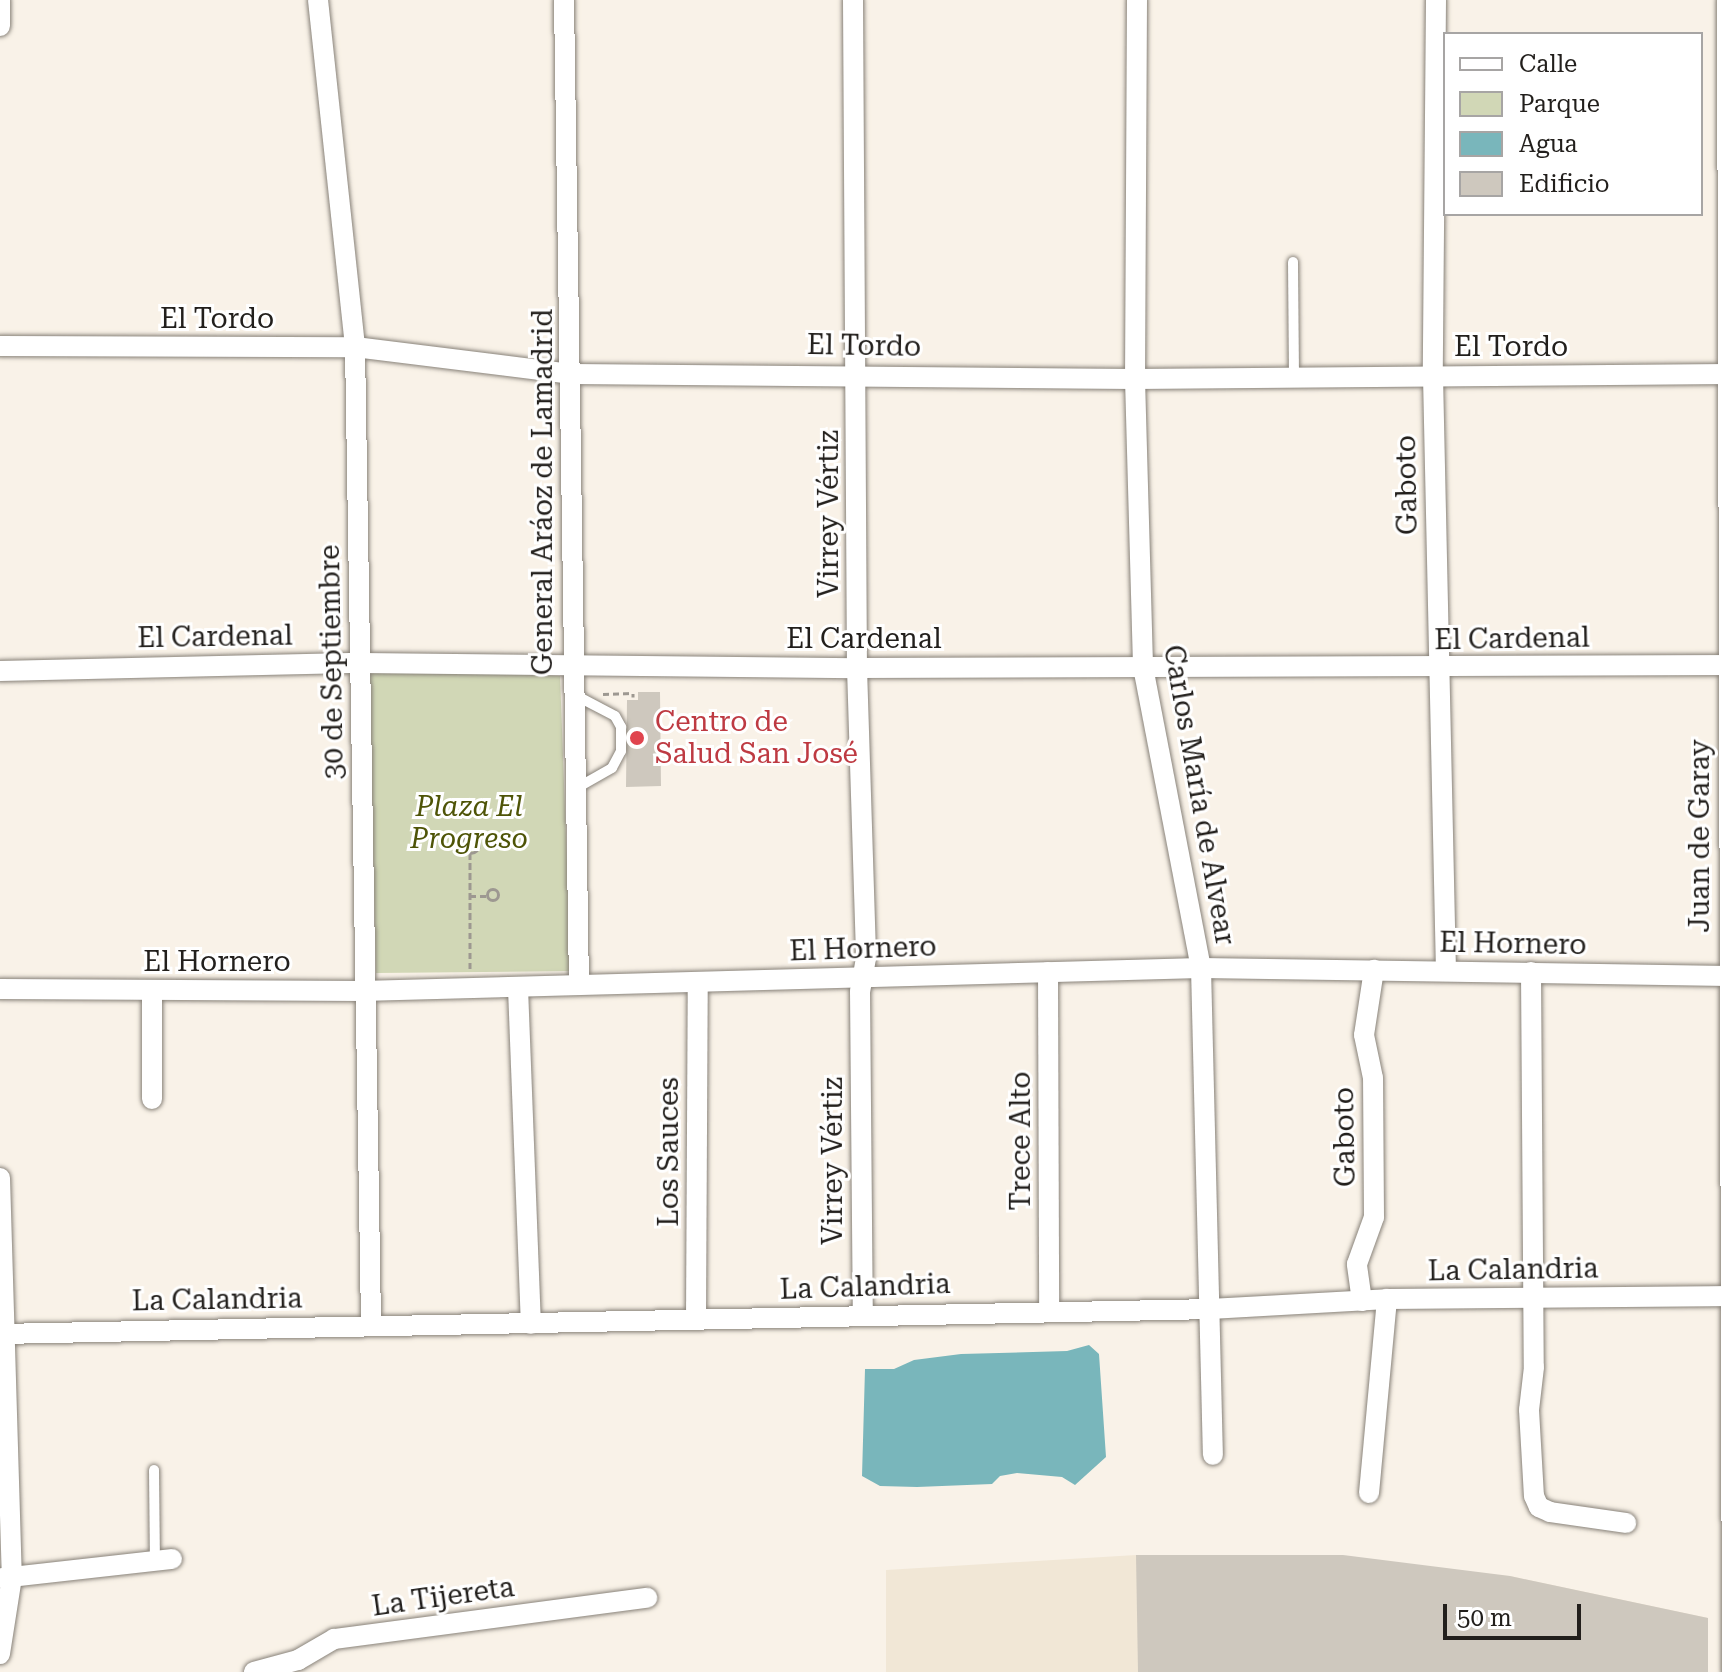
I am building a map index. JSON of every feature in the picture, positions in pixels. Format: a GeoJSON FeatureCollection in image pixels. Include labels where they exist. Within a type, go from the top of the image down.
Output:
{"type":"FeatureCollection","features":[{"type":"Feature","properties":{"kind":"street"},"geometry":{"type":"LineString","coordinates":[[0,0],[0,26]]}},
{"type":"Feature","properties":{"kind":"street","name":"30 de Septiembre"},"geometry":{"type":"LineString","coordinates":[[318,0],[355,347],[361,663],[362,991],[371,1325]]}},
{"type":"Feature","properties":{"kind":"street","name":"General Aráoz de Lamadrid"},"geometry":{"type":"LineString","coordinates":[[564,0],[572,374],[573,664],[579,697],[575,789],[579,984]]}},
{"type":"Feature","properties":{"kind":"street","name":"Virrey Vértiz"},"geometry":{"type":"LineString","coordinates":[[853,0],[857,668],[863,977],[863,1314]]}},
{"type":"Feature","properties":{"kind":"street","name":"Carlos María de Alvear"},"geometry":{"type":"LineString","coordinates":[[1137,0],[1135,379],[1143,667],[1201,968],[1213,1455]]}},
{"type":"Feature","properties":{"kind":"street","name":"Gaboto"},"geometry":{"type":"LineString","coordinates":[[1436,0],[1433,376],[1437,669],[1446,970]]}},
{"type":"Feature","properties":{"kind":"street","name":"Juan de Garay"},"geometry":{"type":"LineString","coordinates":[[1727,0],[1732,665],[1728,976],[1734,1143],[1731,1296],[1734,1384],[1732,1672]]}},
{"type":"Feature","properties":{"kind":"street","name":"El Tordo"},"geometry":{"type":"LineString","coordinates":[[0,346],[355,347],[572,374],[857,373],[1135,379],[1433,376],[1731,384]]}},
{"type":"Feature","properties":{"kind":"street","name":"El Cardenal"},"geometry":{"type":"LineString","coordinates":[[0,671],[361,663],[1437,669],[1732,665]]}},
{"type":"Feature","properties":{"kind":"street","name":"El Hornero"},"geometry":{"type":"LineString","coordinates":[[0,989],[362,991],[1201,968],[1728,976]]}},
{"type":"Feature","properties":{"kind":"street","name":"Gaboto"},"geometry":{"type":"LineString","coordinates":[[1362,1301],[1357,1264],[1374,1217],[1373,1078],[1364,1035],[1374,970]]}},
{"type":"Feature","properties":{"kind":"street","name":"Trece Alto"},"geometry":{"type":"LineString","coordinates":[[1048,972],[1049,1310]]}},
{"type":"Feature","properties":{"kind":"street"},"geometry":{"type":"LineString","coordinates":[[1531,972],[1531,1297],[1534,1367],[1529,1410],[1539,1507],[1626,1523]]}},
{"type":"Feature","properties":{"kind":"street","name":"Los Sauces"},"geometry":{"type":"LineString","coordinates":[[696,1320],[698,983]]}},
{"type":"Feature","properties":{"kind":"street"},"geometry":{"type":"LineString","coordinates":[[518,988],[531,1324]]}},
{"type":"Feature","properties":{"kind":"street"},"geometry":{"type":"LineString","coordinates":[[152,990],[152,1099]]}},
{"type":"Feature","properties":{"kind":"street"},"geometry":{"type":"LineString","coordinates":[[0,1178],[6,1578],[0,1654]]}},
{"type":"Feature","properties":{"kind":"street","name":"La Calandria"},"geometry":{"type":"LineString","coordinates":[[1,1334],[1210,1309],[1387,1299],[1731,1296]]}},
{"type":"Feature","properties":{"kind":"street"},"geometry":{"type":"LineString","coordinates":[[1369,1493],[1387,1299]]}},
{"type":"Feature","properties":{"kind":"street"},"geometry":{"type":"LineString","coordinates":[[6,1578],[164,1560]]}},
{"type":"Feature","properties":{"kind":"street","name":"La Tijereta"},"geometry":{"type":"LineString","coordinates":[[254,1672],[298,1660],[334,1639],[647,1598]]}},
{"type":"Feature","properties":{"kind":"lane"},"geometry":{"type":"LineString","coordinates":[[1293,262],[1294,377]]}},
{"type":"Feature","properties":{"kind":"lane"},"geometry":{"type":"LineString","coordinates":[[575,789],[612,768],[621,751],[620,722],[579,697]]}},
{"type":"Feature","properties":{"kind":"lane"},"geometry":{"type":"LineString","coordinates":[[154,1470],[164,1560]]}},
{"type":"Feature","properties":{"kind":"path"},"geometry":{"type":"LineString","coordinates":[[579,697],[585,694],[633,693],[633,697]]}},
{"type":"Feature","properties":{"kind":"path"},"geometry":{"type":"LineString","coordinates":[[469,989],[470,854],[480,844],[470,835],[461,846],[470,854]]}},
{"type":"Feature","properties":{"kind":"path"},"geometry":{"type":"LineString","coordinates":[[470,896],[487,896]]}},
{"type":"Feature","properties":{"kind":"shaded area"},"geometry":{"type":"Polygon","coordinates":[[[1136,1555],[1510,1576],[1708,1618],[1708,1672],[886,1672],[886,1570],[1136,1555]]]}},
{"type":"Feature","properties":{"kind":"green space","name":"Plaza El Progreso"},"geometry":{"type":"Polygon","coordinates":[[[369,669],[560,676],[571,971],[376,973],[369,669]]]}},
{"type":"Feature","properties":{"kind":"water"},"geometry":{"type":"Polygon","coordinates":[[[1089,1345],[1099,1354],[1106,1457],[1075,1485],[1062,1477],[1017,1473],[1000,1476],[992,1484],[917,1487],[880,1486],[862,1476],[865,1369],[894,1369],[914,1360],[961,1354],[1067,1351],[1089,1345]]]}},
{"type":"Feature","properties":{"kind":"building","name":"Centro de Salud San José"},"geometry":{"type":"Polygon","coordinates":[[[638,692],[660,692],[661,786],[626,787],[627,700],[638,700],[638,692]]]}},
{"type":"Feature","properties":{"kind":"building"},"geometry":{"type":"Polygon","coordinates":[[[1136,1555],[1343,1555],[1510,1576],[1708,1618],[1708,1672],[1138,1672],[1136,1555]]]}},
{"type":"Feature","properties":{"kind":"place","name":"Centro de Salud San José"},"geometry":{"type":"Point","coordinates":[637,738]}}]}
